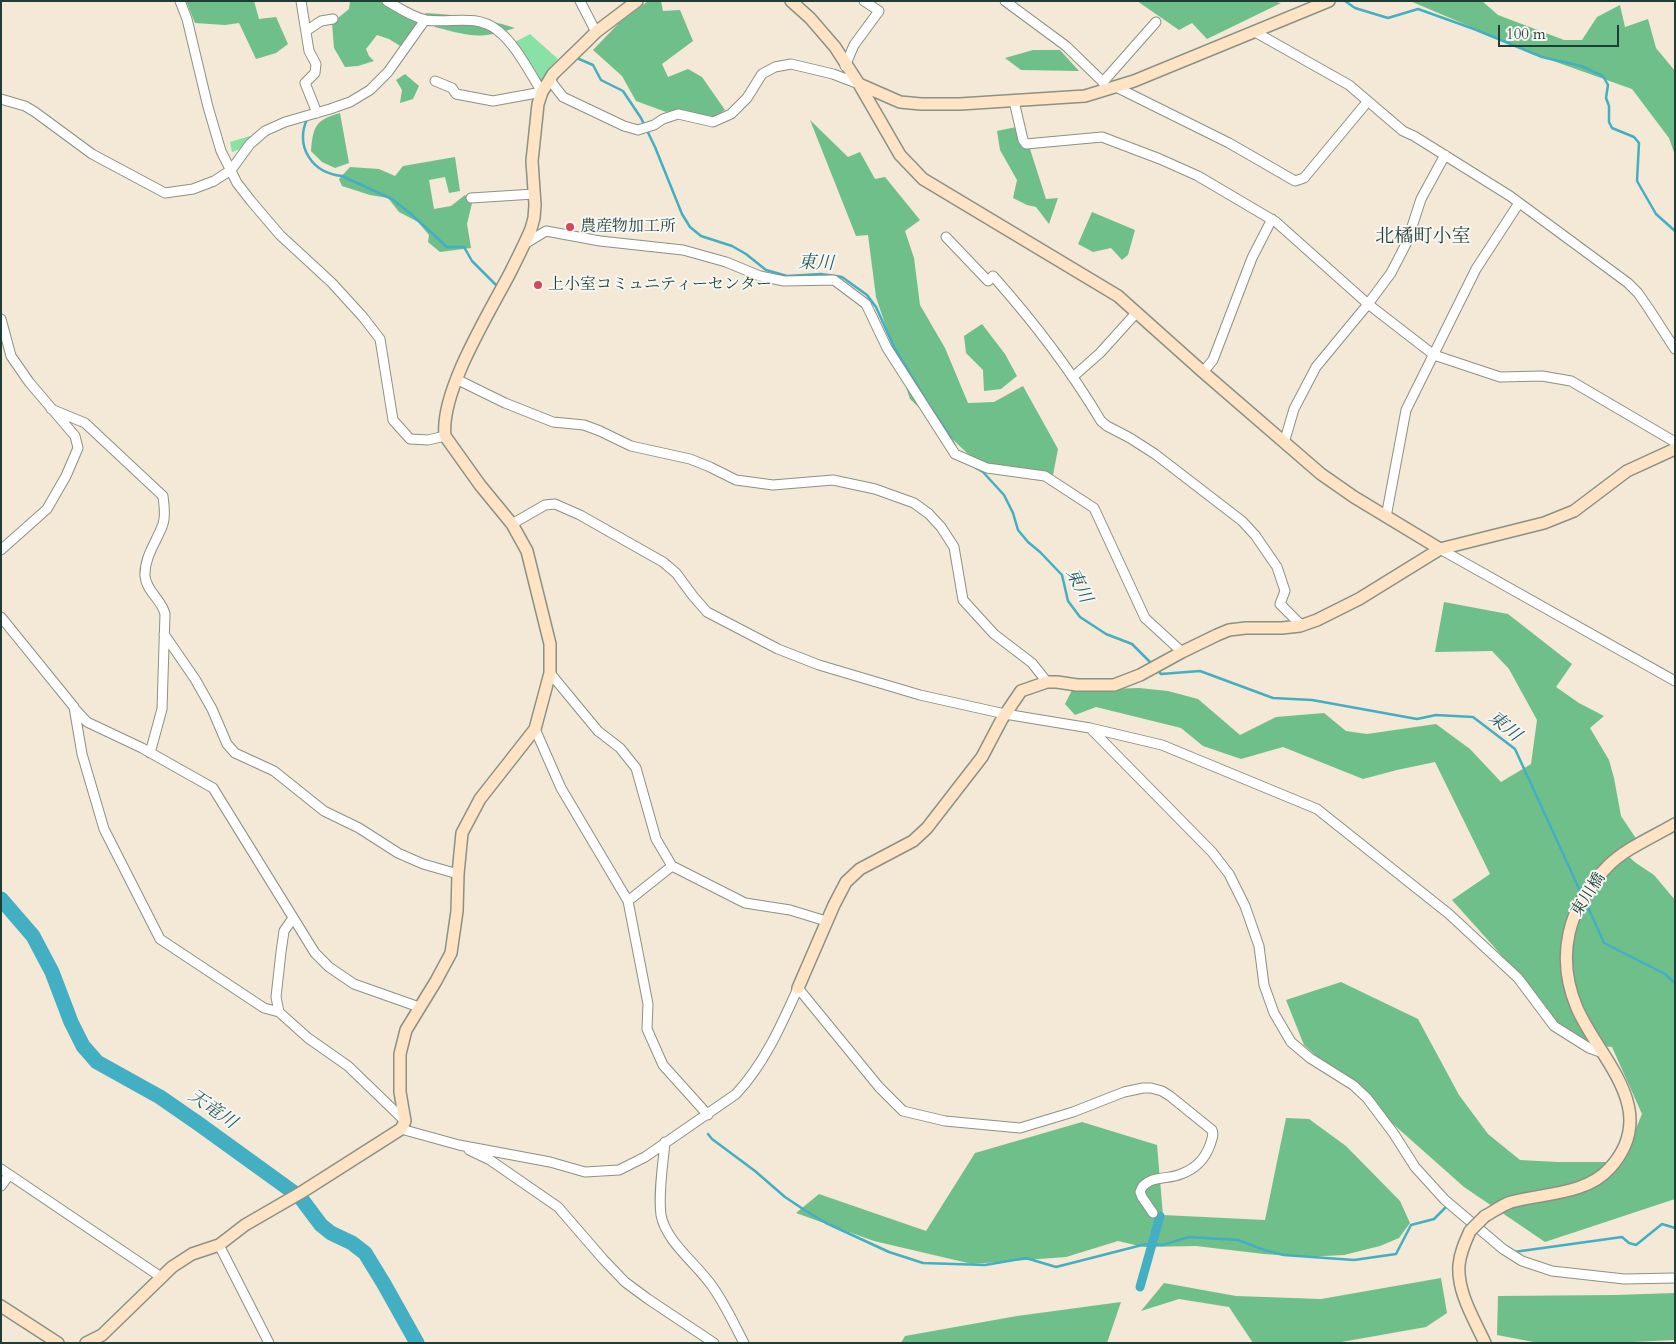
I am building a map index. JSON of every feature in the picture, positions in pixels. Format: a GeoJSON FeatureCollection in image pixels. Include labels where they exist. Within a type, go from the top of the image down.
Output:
{"type":"FeatureCollection","features":[{"type":"Feature","properties":{"kind":"street"},"geometry":{"type":"LineString","coordinates":[[180,1],[189,25],[208,107],[221,150],[237,183],[280,235],[332,283],[380,339],[393,420],[400,430],[410,439],[428,440],[445,436]]}},
{"type":"Feature","properties":{"kind":"street"},"geometry":{"type":"LineString","coordinates":[[301,1],[309,51],[316,64],[315,73],[305,83],[317,113]]}},
{"type":"Feature","properties":{"kind":"street"},"geometry":{"type":"LineString","coordinates":[[387,1],[425,20],[469,19],[497,29],[513,47],[542,92]]}},
{"type":"Feature","properties":{"kind":"street"},"geometry":{"type":"LineString","coordinates":[[580,1],[596,32]]}},
{"type":"Feature","properties":{"kind":"street"},"geometry":{"type":"LineString","coordinates":[[403,1125],[400,1092],[400,1054],[406,1030],[451,953],[457,911],[462,833],[480,799],[535,729],[550,673],[550,644],[540,597],[527,551],[512,524],[480,485],[445,436],[446,416],[456,379],[531,230],[534,218],[532,161],[538,104],[542,92],[549,79],[596,32],[637,1]]}},
{"type":"Feature","properties":{"kind":"street"},"geometry":{"type":"LineString","coordinates":[[846,66],[854,45],[879,11],[864,1]]}},
{"type":"Feature","properties":{"kind":"street"},"geometry":{"type":"LineString","coordinates":[[1005,1],[1066,46],[1109,87],[1229,143],[1295,181],[1304,178],[1368,101]]}},
{"type":"Feature","properties":{"kind":"street"},"geometry":{"type":"LineString","coordinates":[[549,79],[563,97],[624,126],[638,130],[678,114],[714,122],[731,114],[747,98],[762,74],[775,67],[791,64],[833,74],[900,102],[940,105],[1085,96],[1256,32],[1329,1]]}},
{"type":"Feature","properties":{"kind":"street"},"geometry":{"type":"LineString","coordinates":[[794,2],[835,47],[900,155],[923,179],[1118,296],[1284,443],[1321,474],[1354,497],[1440,549],[1675,680]]}},
{"type":"Feature","properties":{"kind":"street"},"geometry":{"type":"LineString","coordinates":[[306,31],[321,21],[333,19]]}},
{"type":"Feature","properties":{"kind":"street"},"geometry":{"type":"LineString","coordinates":[[1,99],[25,106],[92,154],[164,193],[193,189],[214,181],[231,170],[250,144],[265,131],[285,122],[350,102],[370,90],[388,72],[425,20]]}},
{"type":"Feature","properties":{"kind":"street"},"geometry":{"type":"LineString","coordinates":[[1109,87],[1156,22]]}},
{"type":"Feature","properties":{"kind":"street"},"geometry":{"type":"LineString","coordinates":[[1256,32],[1349,85],[1403,131],[1519,202],[1628,283],[1638,293],[1675,349]]}},
{"type":"Feature","properties":{"kind":"street"},"geometry":{"type":"LineString","coordinates":[[435,81],[452,88],[456,94],[493,101],[542,92]]}},
{"type":"Feature","properties":{"kind":"street"},"geometry":{"type":"LineString","coordinates":[[1014,101],[1023,140],[1026,144],[1102,137],[1198,176],[1272,219],[1368,304],[1434,355],[1500,378],[1542,376],[1572,381],[1675,442]]}},
{"type":"Feature","properties":{"kind":"street"},"geometry":{"type":"LineString","coordinates":[[1284,443],[1294,408],[1316,367],[1391,273],[1408,242],[1421,199],[1445,155]]}},
{"type":"Feature","properties":{"kind":"street"},"geometry":{"type":"LineString","coordinates":[[471,198],[534,194]]}},
{"type":"Feature","properties":{"kind":"street"},"geometry":{"type":"LineString","coordinates":[[1386,517],[1406,410],[1476,269],[1519,202]]}},
{"type":"Feature","properties":{"kind":"street"},"geometry":{"type":"LineString","coordinates":[[1202,372],[1213,360],[1252,258],[1272,219]]}},
{"type":"Feature","properties":{"kind":"street"},"geometry":{"type":"LineString","coordinates":[[524,246],[546,231],[600,241],[683,250],[726,262],[760,276],[784,281],[834,280],[866,304],[887,348],[955,454],[986,468],[1045,476],[1094,508],[1145,618],[1182,652]]}},
{"type":"Feature","properties":{"kind":"street"},"geometry":{"type":"LineString","coordinates":[[946,237],[988,281],[993,276],[1074,376],[1100,420],[1106,426],[1155,454],[1242,521],[1255,535],[1276,567],[1285,586],[1280,604],[1301,625]]}},
{"type":"Feature","properties":{"kind":"street"},"geometry":{"type":"LineString","coordinates":[[1074,376],[1100,353],[1137,312]]}},
{"type":"Feature","properties":{"kind":"street"},"geometry":{"type":"LineString","coordinates":[[1,319],[11,356],[19,370],[75,436],[78,448],[66,476],[47,510],[1,550]]}},
{"type":"Feature","properties":{"kind":"street"},"geometry":{"type":"LineString","coordinates":[[456,379],[505,403],[552,422],[584,425],[631,446],[690,459],[736,480],[773,485],[833,480],[875,490],[914,503],[935,520],[954,547],[963,600],[994,634],[1032,662],[1047,682]]}},
{"type":"Feature","properties":{"kind":"street"},"geometry":{"type":"LineString","coordinates":[[51,409],[86,423],[162,496],[165,513],[163,523],[146,562],[145,578],[154,596],[163,604],[165,614],[162,709],[150,753]]}},
{"type":"Feature","properties":{"kind":"street"},"geometry":{"type":"LineString","coordinates":[[459,1145],[550,1162],[585,1172],[619,1170],[645,1157],[736,1094],[748,1081],[779,1031],[826,921],[846,882],[860,869],[913,841],[927,828],[982,757],[1005,714],[1021,690],[1047,682],[1077,685],[1114,685],[1140,675],[1182,652],[1230,630],[1282,628],[1317,620],[1359,599],[1440,549],[1544,523],[1574,511],[1627,471],[1675,449]]}},
{"type":"Feature","properties":{"kind":"street"},"geometry":{"type":"LineString","coordinates":[[512,524],[545,505],[555,504],[580,515],[663,562],[676,573],[707,612],[778,649],[819,665],[920,695],[1005,714],[1090,728],[1162,745],[1317,809],[1456,920],[1518,978],[1554,1026],[1589,1048],[1603,1053]]}},
{"type":"Feature","properties":{"kind":"street"},"geometry":{"type":"LineString","coordinates":[[1,617],[87,722],[150,753],[213,788],[315,952],[330,967],[354,984],[419,1007]]}},
{"type":"Feature","properties":{"kind":"street"},"geometry":{"type":"LineString","coordinates":[[163,632],[195,679],[212,709],[227,744],[235,754],[274,771],[324,811],[360,828],[398,853],[423,864],[458,874]]}},
{"type":"Feature","properties":{"kind":"street"},"geometry":{"type":"LineString","coordinates":[[550,673],[598,731],[620,748],[636,768],[656,839],[672,866],[745,903],[790,910],[826,921]]}},
{"type":"Feature","properties":{"kind":"street"},"geometry":{"type":"LineString","coordinates":[[74,707],[82,754],[104,829],[160,940],[264,1008],[279,1012],[308,1038],[348,1066],[403,1125],[459,1145],[490,1160],[558,1207],[602,1259],[626,1282],[714,1343]]}},
{"type":"Feature","properties":{"kind":"street"},"geometry":{"type":"LineString","coordinates":[[1090,728],[1212,852],[1229,874],[1245,906],[1259,946],[1264,985],[1274,1012],[1291,1042],[1310,1058],[1354,1085],[1367,1098],[1394,1134],[1415,1167],[1445,1200],[1503,1249],[1522,1261],[1552,1271],[1624,1279],[1675,1278]]}},
{"type":"Feature","properties":{"kind":"street"},"geometry":{"type":"LineString","coordinates":[[535,729],[561,788],[628,901],[648,1004],[647,1029],[663,1065],[708,1115]]}},
{"type":"Feature","properties":{"kind":"street","name":"東川橋"},"geometry":{"type":"LineString","coordinates":[[1485,1343],[1466,1303],[1460,1279],[1459,1265],[1462,1247],[1470,1231],[1485,1216],[1510,1202],[1567,1191],[1585,1184],[1610,1168],[1626,1141],[1630,1117],[1628,1103],[1622,1087],[1578,1010],[1572,994],[1566,968],[1566,954],[1571,924],[1592,884],[1608,865],[1675,824]]}},
{"type":"Feature","properties":{"kind":"street"},"geometry":{"type":"LineString","coordinates":[[628,901],[672,866]]}},
{"type":"Feature","properties":{"kind":"street"},"geometry":{"type":"LineString","coordinates":[[279,1012],[276,997],[280,952],[284,931],[293,918]]}},
{"type":"Feature","properties":{"kind":"street"},"geometry":{"type":"LineString","coordinates":[[798,988],[879,1087],[903,1111],[945,1121],[1020,1128],[1073,1112],[1124,1092],[1143,1088],[1162,1091],[1170,1096],[1214,1133],[1209,1148],[1198,1165],[1181,1174],[1157,1179],[1144,1186],[1140,1192],[1153,1213]]}},
{"type":"Feature","properties":{"kind":"street"},"geometry":{"type":"LineString","coordinates":[[86,1343],[102,1335],[172,1267],[192,1254],[219,1245],[245,1225],[302,1192],[403,1125]]}},
{"type":"Feature","properties":{"kind":"street"},"geometry":{"type":"LineString","coordinates":[[665,1142],[661,1186],[661,1215],[667,1233],[711,1285],[744,1343]]}},
{"type":"Feature","properties":{"kind":"street"},"geometry":{"type":"LineString","coordinates":[[1,1169],[161,1277]]}},
{"type":"Feature","properties":{"kind":"street"},"geometry":{"type":"LineString","coordinates":[[1,1186],[9,1175]]}},
{"type":"Feature","properties":{"kind":"street"},"geometry":{"type":"LineString","coordinates":[[219,1245],[269,1343]]}},
{"type":"Feature","properties":{"kind":"street"},"geometry":{"type":"LineString","coordinates":[[1,1306],[58,1343]]}},
{"type":"Feature","properties":{"kind":"green space"},"geometry":{"type":"Polygon","coordinates":[[[186,1],[254,1],[259,19],[276,17],[288,44],[276,53],[256,59],[239,23],[225,25],[195,23],[186,1]]]}},
{"type":"Feature","properties":{"kind":"green space"},"geometry":{"type":"Polygon","coordinates":[[[350,1],[380,1],[399,13],[419,22],[405,49],[389,39],[377,35],[366,49],[374,61],[358,66],[345,67],[334,48],[332,23],[349,9],[350,1]]]}},
{"type":"Feature","properties":{"kind":"green space"},"geometry":{"type":"Polygon","coordinates":[[[648,1],[661,1],[663,11],[680,10],[693,41],[662,64],[668,77],[688,69],[702,77],[725,110],[713,118],[679,109],[666,112],[636,101],[622,76],[593,50],[619,23],[648,1]]]}},
{"type":"Feature","properties":{"kind":"green space"},"geometry":{"type":"Polygon","coordinates":[[[1137,1],[1271,1],[1281,3],[1207,39],[1192,23],[1179,30],[1137,1]]]}},
{"type":"Feature","properties":{"kind":"green space"},"geometry":{"type":"Polygon","coordinates":[[[1410,1],[1482,1],[1498,15],[1564,40],[1582,40],[1597,17],[1620,5],[1625,27],[1648,19],[1656,48],[1675,71],[1675,155],[1669,138],[1632,89],[1542,57],[1410,1]]]}},
{"type":"Feature","properties":{"kind":"green space"},"geometry":{"type":"Polygon","coordinates":[[[425,13],[471,18],[515,28],[492,34],[466,34],[435,27],[425,13]]]}},
{"type":"Feature","properties":{"kind":"green space"},"geometry":{"type":"Polygon","coordinates":[[[530,34],[558,59],[548,70],[541,83],[513,43],[530,34]]]}},
{"type":"Feature","properties":{"kind":"green space"},"geometry":{"type":"Polygon","coordinates":[[[1033,50],[1060,50],[1079,71],[1021,70],[1005,58],[1033,50]]]}},
{"type":"Feature","properties":{"kind":"green space"},"geometry":{"type":"Polygon","coordinates":[[[405,74],[419,86],[413,99],[400,103],[402,90],[396,80],[405,74]]]}},
{"type":"Feature","properties":{"kind":"green space"},"geometry":{"type":"Polygon","coordinates":[[[340,113],[349,163],[335,168],[322,162],[311,151],[314,130],[320,122],[340,113]]]}},
{"type":"Feature","properties":{"kind":"green space"},"geometry":{"type":"Polygon","coordinates":[[[810,120],[848,157],[860,152],[875,179],[885,177],[920,220],[905,231],[914,258],[920,305],[945,348],[968,403],[994,402],[1023,386],[1058,449],[1053,475],[1001,475],[967,453],[910,399],[876,297],[868,235],[856,236],[810,120]]]}},
{"type":"Feature","properties":{"kind":"green space"},"geometry":{"type":"Polygon","coordinates":[[[1016,127],[1022,147],[1030,149],[1046,199],[1058,198],[1049,224],[1036,207],[1013,198],[1017,180],[1000,150],[997,131],[1016,127]]]}},
{"type":"Feature","properties":{"kind":"green space"},"geometry":{"type":"Polygon","coordinates":[[[250,136],[252,142],[232,152],[230,142],[250,136]]]}},
{"type":"Feature","properties":{"kind":"green space"},"geometry":{"type":"Polygon","coordinates":[[[455,157],[460,191],[449,193],[445,177],[429,180],[434,209],[451,206],[465,195],[472,203],[467,224],[471,248],[440,252],[428,242],[429,235],[418,222],[399,212],[388,198],[370,195],[342,186],[339,179],[350,167],[379,169],[395,176],[403,166],[455,157]]]}},
{"type":"Feature","properties":{"kind":"green space"},"geometry":{"type":"Polygon","coordinates":[[[1092,212],[1135,230],[1128,255],[1122,260],[1111,248],[1093,252],[1078,244],[1092,212]]]}},
{"type":"Feature","properties":{"kind":"green space"},"geometry":{"type":"Polygon","coordinates":[[[982,324],[1005,354],[1017,376],[1001,389],[984,391],[983,370],[966,353],[964,336],[982,324]]]}},
{"type":"Feature","properties":{"kind":"green space"},"geometry":{"type":"Polygon","coordinates":[[[1444,602],[1508,614],[1572,664],[1556,687],[1579,703],[1604,716],[1590,728],[1609,760],[1621,816],[1637,840],[1628,856],[1654,875],[1675,900],[1675,1199],[1545,1242],[1464,1187],[1304,1045],[1286,1000],[1341,982],[1418,1019],[1459,1095],[1488,1134],[1520,1160],[1622,1162],[1642,1114],[1612,1047],[1584,1044],[1556,1025],[1521,977],[1452,900],[1490,874],[1435,762],[1363,779],[1283,747],[1241,759],[1203,746],[1181,728],[1096,707],[1075,715],[1065,704],[1072,690],[1139,688],[1168,691],[1198,699],[1240,735],[1276,717],[1324,713],[1346,731],[1367,734],[1436,724],[1470,749],[1501,782],[1531,764],[1537,720],[1509,669],[1492,651],[1435,652],[1444,602]]]}},
{"type":"Feature","properties":{"kind":"green space"},"geometry":{"type":"Polygon","coordinates":[[[1286,1118],[1309,1119],[1346,1146],[1400,1201],[1410,1223],[1399,1238],[1380,1246],[1344,1255],[1304,1257],[1196,1246],[1144,1247],[1118,1241],[1066,1257],[972,1264],[874,1241],[796,1213],[819,1194],[926,1231],[975,1153],[1082,1122],[1157,1145],[1163,1215],[1265,1220],[1286,1118]]]}},
{"type":"Feature","properties":{"kind":"green space"},"geometry":{"type":"Polygon","coordinates":[[[1441,1278],[1447,1313],[1426,1327],[1336,1343],[1253,1343],[1229,1307],[1179,1299],[1141,1311],[1164,1283],[1236,1296],[1321,1299],[1441,1278]]]}},
{"type":"Feature","properties":{"kind":"green space"},"geometry":{"type":"Polygon","coordinates":[[[1675,1293],[1675,1340],[1612,1343],[1539,1343],[1497,1335],[1498,1296],[1675,1293]]]}},
{"type":"Feature","properties":{"kind":"green space"},"geometry":{"type":"Polygon","coordinates":[[[1121,1302],[1107,1343],[901,1343],[905,1336],[1017,1316],[1121,1302]]]}},
{"type":"Feature","properties":{"kind":"waterway"},"geometry":{"type":"LineString","coordinates":[[1345,1],[1355,8],[1388,18],[1418,9],[1474,29],[1542,57],[1581,66],[1603,76],[1608,85],[1606,98],[1609,106],[1609,122],[1612,128],[1634,137],[1639,143],[1637,181],[1656,214],[1675,231]]}},
{"type":"Feature","properties":{"kind":"waterway","name":"東川"},"geometry":{"type":"LineString","coordinates":[[579,59],[593,65],[601,80],[623,91],[641,118],[682,214],[690,227],[701,236],[732,246],[746,254],[766,270],[787,276],[821,274],[842,277],[867,295],[876,307],[894,347],[955,446]]}},
{"type":"Feature","properties":{"kind":"waterway"},"geometry":{"type":"LineString","coordinates":[[307,119],[303,139],[305,149],[315,164],[322,170],[342,176],[392,199],[447,247],[464,247],[472,261],[497,286]]}},
{"type":"Feature","properties":{"kind":"waterway","name":"東川"},"geometry":{"type":"LineString","coordinates":[[976,468],[983,472],[1004,495],[1013,513],[1018,530],[1062,575],[1068,601],[1080,617],[1106,634],[1132,644],[1153,665]]}},
{"type":"Feature","properties":{"kind":"waterway","name":"東川"},"geometry":{"type":"LineString","coordinates":[[1156,669],[1161,674],[1200,671],[1273,698],[1312,700],[1417,719],[1436,715],[1473,717],[1515,749],[1581,893]]}},
{"type":"Feature","properties":{"kind":"waterway","name":"天竜川"},"geometry":{"type":"LineString","coordinates":[[1,899],[33,936],[52,972],[71,1022],[83,1046],[97,1062],[160,1097],[199,1124],[300,1197],[321,1225],[331,1233],[352,1243],[365,1253],[417,1343]]}},
{"type":"Feature","properties":{"kind":"waterway","name":"東川"},"geometry":{"type":"LineString","coordinates":[[1586,903],[1604,943],[1665,974],[1675,983]]}},
{"type":"Feature","properties":{"kind":"waterway"},"geometry":{"type":"LineString","coordinates":[[708,1134],[785,1197],[806,1211],[826,1223],[889,1252],[923,1263],[985,1265],[1026,1258],[1056,1267],[1146,1244],[1162,1245],[1189,1237],[1238,1240],[1284,1255],[1354,1260],[1396,1254],[1411,1225],[1434,1219],[1447,1206]]}},
{"type":"Feature","properties":{"kind":"waterway"},"geometry":{"type":"LineString","coordinates":[[1140,1287],[1160,1216]]}},
{"type":"Feature","properties":{"kind":"waterway"},"geometry":{"type":"LineString","coordinates":[[1514,1252],[1622,1237],[1629,1243],[1636,1245],[1662,1224],[1675,1228]]}},
{"type":"Feature","properties":{"kind":"place","name":"農産物加工所"},"geometry":{"type":"Point","coordinates":[570,227]}},
{"type":"Feature","properties":{"kind":"place","name":"上小室コミュニティーセンター"},"geometry":{"type":"Point","coordinates":[538,285]}},
{"type":"Feature","properties":{"kind":"district","name":"北橘町小室"},"geometry":{"type":"Point","coordinates":[1423,238]}}]}
